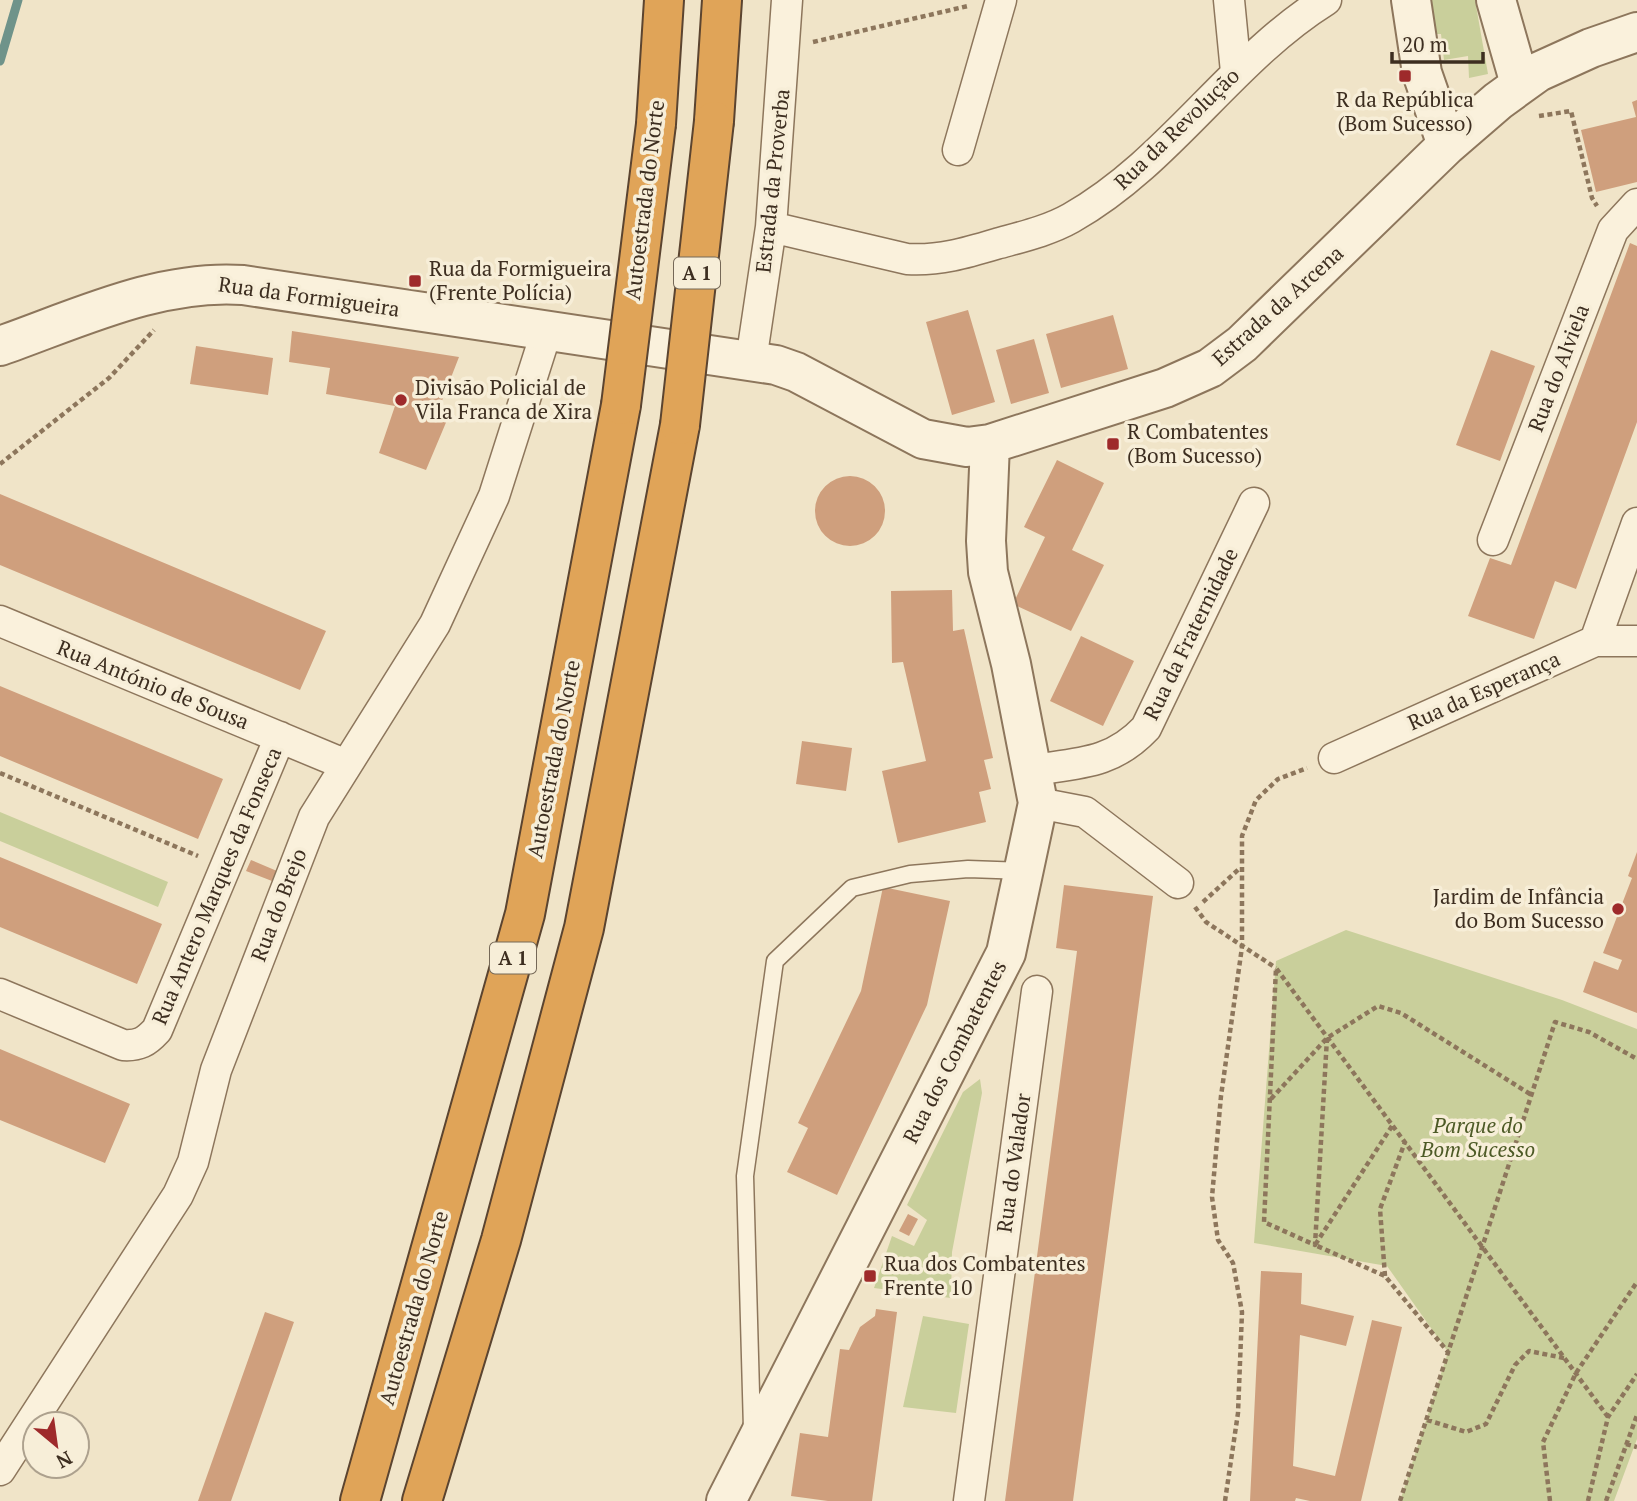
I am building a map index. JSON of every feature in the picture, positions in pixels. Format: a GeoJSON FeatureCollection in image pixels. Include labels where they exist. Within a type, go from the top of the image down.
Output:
{"type":"FeatureCollection","features":[{"type":"Feature","properties":{"kind":"highway","name":"Autoestrada do Norte"},"geometry":{"type":"LineString","coordinates":[[360,1501],[525,914],[621,405],[656,124],[664,0]]}},
{"type":"Feature","properties":{"kind":"highway","name":"A 1"},"geometry":{"type":"LineString","coordinates":[[422,1501],[501,1240],[584,928],[680,425],[714,121],[722,0]]}},
{"type":"Feature","properties":{"kind":"street","name":"Estrada da Proverba"},"geometry":{"type":"LineString","coordinates":[[751,361],[771,227],[787,0]]}},
{"type":"Feature","properties":{"kind":"street"},"geometry":{"type":"LineString","coordinates":[[1229,0],[1236,72]]}},
{"type":"Feature","properties":{"kind":"street","name":"Rua da Revolução"},"geometry":{"type":"LineString","coordinates":[[771,227],[907,259],[929,261],[1040,232],[1070,218],[1140,170],[1236,72],[1326,0]]}},
{"type":"Feature","properties":{"kind":"street"},"geometry":{"type":"LineString","coordinates":[[1411,0],[1422,73],[1447,145]]}},
{"type":"Feature","properties":{"kind":"street"},"geometry":{"type":"LineString","coordinates":[[1496,0],[1509,92]]}},
{"type":"Feature","properties":{"kind":"street"},"geometry":{"type":"LineString","coordinates":[[958,150],[991,1]]}},
{"type":"Feature","properties":{"kind":"street","name":"Estrada da Arcena"},"geometry":{"type":"LineString","coordinates":[[751,361],[796,372],[923,439],[946,446],[990,444],[1165,388],[1210,368],[1241,344],[1447,145],[1509,92],[1591,48],[1637,32]]}},
{"type":"Feature","properties":{"kind":"street","name":"Rua do Alviela"},"geometry":{"type":"LineString","coordinates":[[1493,540],[1613,230],[1637,204]]}},
{"type":"Feature","properties":{"kind":"street","name":"Rua da Formigueira"},"geometry":{"type":"LineString","coordinates":[[0,346],[174,288],[209,284],[243,285],[751,361]]}},
{"type":"Feature","properties":{"kind":"street","name":"Rua do Brejo"},"geometry":{"type":"LineString","coordinates":[[0,1470],[178,1195],[193,1161],[216,1070],[275,911],[314,817],[344,764],[435,624],[494,496],[546,332]]}},
{"type":"Feature","properties":{"kind":"street","name":"Rua dos Combatentes"},"geometry":{"type":"LineString","coordinates":[[726,1501],[1006,953],[1023,871],[1035,786],[988,572],[986,541],[990,444]]}},
{"type":"Feature","properties":{"kind":"street","name":"Rua da Fraternidade"},"geometry":{"type":"LineString","coordinates":[[1035,786],[1126,748],[1146,728],[1254,503]]}},
{"type":"Feature","properties":{"kind":"street"},"geometry":{"type":"LineString","coordinates":[[1595,640],[1637,523]]}},
{"type":"Feature","properties":{"kind":"street","name":"Rua António de Sousa"},"geometry":{"type":"LineString","coordinates":[[0,621],[344,764]]}},
{"type":"Feature","properties":{"kind":"street","name":"Rua da Esperança"},"geometry":{"type":"LineString","coordinates":[[1334,758],[1595,640],[1637,641]]}},
{"type":"Feature","properties":{"kind":"street","name":"Rua Antero Marques da Fonseca"},"geometry":{"type":"LineString","coordinates":[[0,994],[123,1045],[136,1046],[147,1041],[157,1030],[280,737]]}},
{"type":"Feature","properties":{"kind":"street"},"geometry":{"type":"LineString","coordinates":[[1035,786],[1089,814],[1178,883]]}},
{"type":"Feature","properties":{"kind":"street","name":"Rua do Valador"},"geometry":{"type":"LineString","coordinates":[[969,1501],[1037,991]]}},
{"type":"Feature","properties":{"kind":"lane"},"geometry":{"type":"LineString","coordinates":[[752,1446],[745,1176],[775,961],[852,888],[910,874],[968,869],[1023,871]]}},
{"type":"Feature","properties":{"kind":"path"},"geometry":{"type":"LineString","coordinates":[[785,48],[991,1]]}},
{"type":"Feature","properties":{"kind":"path"},"geometry":{"type":"LineString","coordinates":[[1509,92],[1521,118],[1571,111],[1592,198],[1613,230]]}},
{"type":"Feature","properties":{"kind":"path"},"geometry":{"type":"LineString","coordinates":[[0,464],[109,378],[152,334],[174,288]]}},
{"type":"Feature","properties":{"kind":"path"},"geometry":{"type":"LineString","coordinates":[[1225,1501],[1238,1413],[1242,1312],[1233,1263],[1218,1240],[1212,1197],[1221,1096],[1242,947],[1242,836],[1256,800],[1278,779],[1334,758]]}},
{"type":"Feature","properties":{"kind":"path"},"geometry":{"type":"LineString","coordinates":[[0,773],[225,867]]}},
{"type":"Feature","properties":{"kind":"path"},"geometry":{"type":"LineString","coordinates":[[1196,909],[1240,867]]}},
{"type":"Feature","properties":{"kind":"path"},"geometry":{"type":"LineString","coordinates":[[1178,883],[1206,922],[1276,968],[1608,1417]]}},
{"type":"Feature","properties":{"kind":"path"},"geometry":{"type":"LineString","coordinates":[[1276,968],[1264,1222],[1385,1276],[1449,1352]]}},
{"type":"Feature","properties":{"kind":"path"},"geometry":{"type":"LineString","coordinates":[[1270,1100],[1327,1038],[1378,1006],[1401,1013],[1530,1094]]}},
{"type":"Feature","properties":{"kind":"path"},"geometry":{"type":"LineString","coordinates":[[1400,1501],[1555,1022],[1589,1032],[1637,1059]]}},
{"type":"Feature","properties":{"kind":"path"},"geometry":{"type":"LineString","coordinates":[[1315,1245],[1327,1038]]}},
{"type":"Feature","properties":{"kind":"path"},"geometry":{"type":"LineString","coordinates":[[1315,1245],[1392,1126]]}},
{"type":"Feature","properties":{"kind":"path"},"geometry":{"type":"LineString","coordinates":[[1385,1276],[1380,1209],[1405,1142]]}},
{"type":"Feature","properties":{"kind":"path"},"geometry":{"type":"LineString","coordinates":[[1550,1501],[1544,1442],[1576,1373],[1637,1282]]}},
{"type":"Feature","properties":{"kind":"path"},"geometry":{"type":"LineString","coordinates":[[1426,1420],[1466,1432],[1486,1424],[1515,1365],[1529,1351],[1566,1359]]}},
{"type":"Feature","properties":{"kind":"path"},"geometry":{"type":"LineString","coordinates":[[1588,1501],[1608,1417],[1637,1374]]}},
{"type":"Feature","properties":{"kind":"path"},"geometry":{"type":"LineString","coordinates":[[1606,1501],[1637,1415]]}},
{"type":"Feature","properties":{"kind":"path"},"geometry":{"type":"LineString","coordinates":[[1626,1444],[1637,1447]]}},
{"type":"Feature","properties":{"kind":"green space"},"geometry":{"type":"Polygon","coordinates":[[[1422,0],[1475,0],[1488,74],[1469,78],[1468,56],[1444,60],[1441,34],[1428,34],[1422,0]]]}},
{"type":"Feature","properties":{"kind":"green space"},"geometry":{"type":"Polygon","coordinates":[[[0,812],[168,882],[158,907],[0,841],[0,812]]]}},
{"type":"Feature","properties":{"kind":"green space","name":"Parque do Bom Sucesso"},"geometry":{"type":"Polygon","coordinates":[[[1346,930],[1562,1000],[1637,1029],[1637,1439],[1614,1501],[1400,1501],[1448,1352],[1387,1266],[1254,1243],[1276,961],[1346,930]]]}},
{"type":"Feature","properties":{"kind":"green space"},"geometry":{"type":"Polygon","coordinates":[[[980,1079],[982,1093],[952,1252],[951,1298],[874,1288],[892,1236],[914,1246],[927,1220],[907,1205],[963,1092],[980,1079]]]}},
{"type":"Feature","properties":{"kind":"green space"},"geometry":{"type":"Polygon","coordinates":[[[923,1316],[969,1324],[956,1413],[903,1407],[923,1316]]]}},
{"type":"Feature","properties":{"kind":"building"},"geometry":{"type":"Polygon","coordinates":[[[1637,100],[1637,182],[1596,192],[1581,130],[1636,117],[1632,102],[1637,100]]]}},
{"type":"Feature","properties":{"kind":"building"},"geometry":{"type":"Polygon","coordinates":[[[1630,243],[1637,246],[1637,422],[1576,589],[1555,581],[1534,639],[1468,616],[1490,558],[1511,565],[1630,243]]]}},
{"type":"Feature","properties":{"kind":"building"},"geometry":{"type":"Polygon","coordinates":[[[968,310],[995,402],[952,415],[926,322],[968,310]]]}},
{"type":"Feature","properties":{"kind":"building"},"geometry":{"type":"Polygon","coordinates":[[[1113,315],[1128,369],[1061,388],[1046,334],[1113,315]]]}},
{"type":"Feature","properties":{"kind":"building","name":"Divisão Policial de Vila Franca de Xira"},"geometry":{"type":"Polygon","coordinates":[[[292,331],[459,357],[438,411],[450,413],[426,470],[379,453],[395,406],[326,394],[330,368],[289,362],[292,331]]]}},
{"type":"Feature","properties":{"kind":"building"},"geometry":{"type":"Polygon","coordinates":[[[1034,339],[1049,393],[1011,404],[996,350],[1034,339]]]}},
{"type":"Feature","properties":{"kind":"building"},"geometry":{"type":"Polygon","coordinates":[[[196,346],[273,358],[268,395],[190,384],[196,346]]]}},
{"type":"Feature","properties":{"kind":"building"},"geometry":{"type":"Polygon","coordinates":[[[1491,350],[1535,366],[1500,461],[1456,445],[1491,350]]]}},
{"type":"Feature","properties":{"kind":"building"},"geometry":{"type":"Polygon","coordinates":[[[1057,460],[1104,483],[1072,550],[1104,565],[1071,631],[1013,604],[1045,537],[1024,527],[1057,460]]]}},
{"type":"Feature","properties":{"kind":"building"},"geometry":{"type":"Polygon","coordinates":[[[850,476],[869,482],[879,492],[885,511],[879,530],[869,540],[850,546],[831,540],[821,530],[815,511],[821,492],[831,482],[850,476]]]}},
{"type":"Feature","properties":{"kind":"building"},"geometry":{"type":"Polygon","coordinates":[[[0,494],[326,631],[300,690],[0,565],[0,494]]]}},
{"type":"Feature","properties":{"kind":"building"},"geometry":{"type":"Polygon","coordinates":[[[952,590],[953,631],[964,629],[993,758],[984,760],[991,789],[979,792],[986,822],[898,843],[882,771],[926,761],[903,662],[892,663],[891,591],[952,590]]]}},
{"type":"Feature","properties":{"kind":"building"},"geometry":{"type":"Polygon","coordinates":[[[1081,636],[1134,661],[1103,726],[1050,701],[1081,636]]]}},
{"type":"Feature","properties":{"kind":"building"},"geometry":{"type":"Polygon","coordinates":[[[0,686],[223,779],[198,839],[0,756],[0,686]]]}},
{"type":"Feature","properties":{"kind":"building"},"geometry":{"type":"Polygon","coordinates":[[[802,741],[852,748],[846,791],[796,784],[802,741]]]}},
{"type":"Feature","properties":{"kind":"building"},"geometry":{"type":"Polygon","coordinates":[[[1637,852],[1637,1013],[1583,992],[1594,961],[1618,970],[1622,960],[1603,953],[1632,878],[1628,876],[1637,852]]]}},
{"type":"Feature","properties":{"kind":"building"},"geometry":{"type":"Polygon","coordinates":[[[0,857],[162,924],[137,984],[0,927],[0,857]]]}},
{"type":"Feature","properties":{"kind":"building"},"geometry":{"type":"Polygon","coordinates":[[[251,860],[277,871],[272,881],[246,871],[251,860]]]}},
{"type":"Feature","properties":{"kind":"building"},"geometry":{"type":"Polygon","coordinates":[[[1064,885],[1153,896],[1073,1501],[1005,1501],[1077,951],[1056,948],[1064,885]]]}},
{"type":"Feature","properties":{"kind":"building"},"geometry":{"type":"Polygon","coordinates":[[[883,887],[950,901],[927,1005],[837,1195],[787,1172],[808,1128],[798,1123],[861,991],[883,887]]]}},
{"type":"Feature","properties":{"kind":"building"},"geometry":{"type":"Polygon","coordinates":[[[0,1049],[130,1104],[105,1163],[0,1120],[0,1049]]]}},
{"type":"Feature","properties":{"kind":"building"},"geometry":{"type":"Polygon","coordinates":[[[908,1214],[918,1219],[909,1236],[899,1231],[908,1214]]]}},
{"type":"Feature","properties":{"kind":"building"},"geometry":{"type":"Polygon","coordinates":[[[1261,1271],[1302,1273],[1301,1304],[1354,1316],[1346,1346],[1300,1335],[1293,1466],[1335,1476],[1372,1320],[1402,1327],[1361,1501],[1310,1501],[1296,1498],[1295,1501],[1250,1501],[1261,1271]]]}},
{"type":"Feature","properties":{"kind":"building"},"geometry":{"type":"Polygon","coordinates":[[[876,1309],[897,1312],[872,1501],[828,1501],[791,1496],[800,1433],[828,1437],[840,1349],[849,1350],[860,1327],[875,1316],[876,1309]]]}},
{"type":"Feature","properties":{"kind":"building"},"geometry":{"type":"Polygon","coordinates":[[[265,1312],[294,1322],[231,1501],[198,1501],[265,1312]]]}},
{"type":"Feature","properties":{"kind":"waterway"},"geometry":{"type":"LineString","coordinates":[[0,61],[18,0]]}},
{"type":"Feature","properties":{"kind":"place","name":"R da República (Bom Sucesso)"},"geometry":{"type":"Point","coordinates":[1405,76]}},
{"type":"Feature","properties":{"kind":"place","name":"Rua da Formigueira (Frente Polícia)"},"geometry":{"type":"Point","coordinates":[415,281]}},
{"type":"Feature","properties":{"kind":"place","name":"Divisão Policial de Vila Franca de Xira"},"geometry":{"type":"Point","coordinates":[401,400]}},
{"type":"Feature","properties":{"kind":"place","name":"R Combatentes (Bom Sucesso)"},"geometry":{"type":"Point","coordinates":[1113,444]}},
{"type":"Feature","properties":{"kind":"place","name":"Jardim de Infância do Bom Sucesso"},"geometry":{"type":"Point","coordinates":[1618,909]}},
{"type":"Feature","properties":{"kind":"place","name":"Rua dos Combatentes Frente 10"},"geometry":{"type":"Point","coordinates":[870,1276]}}]}
